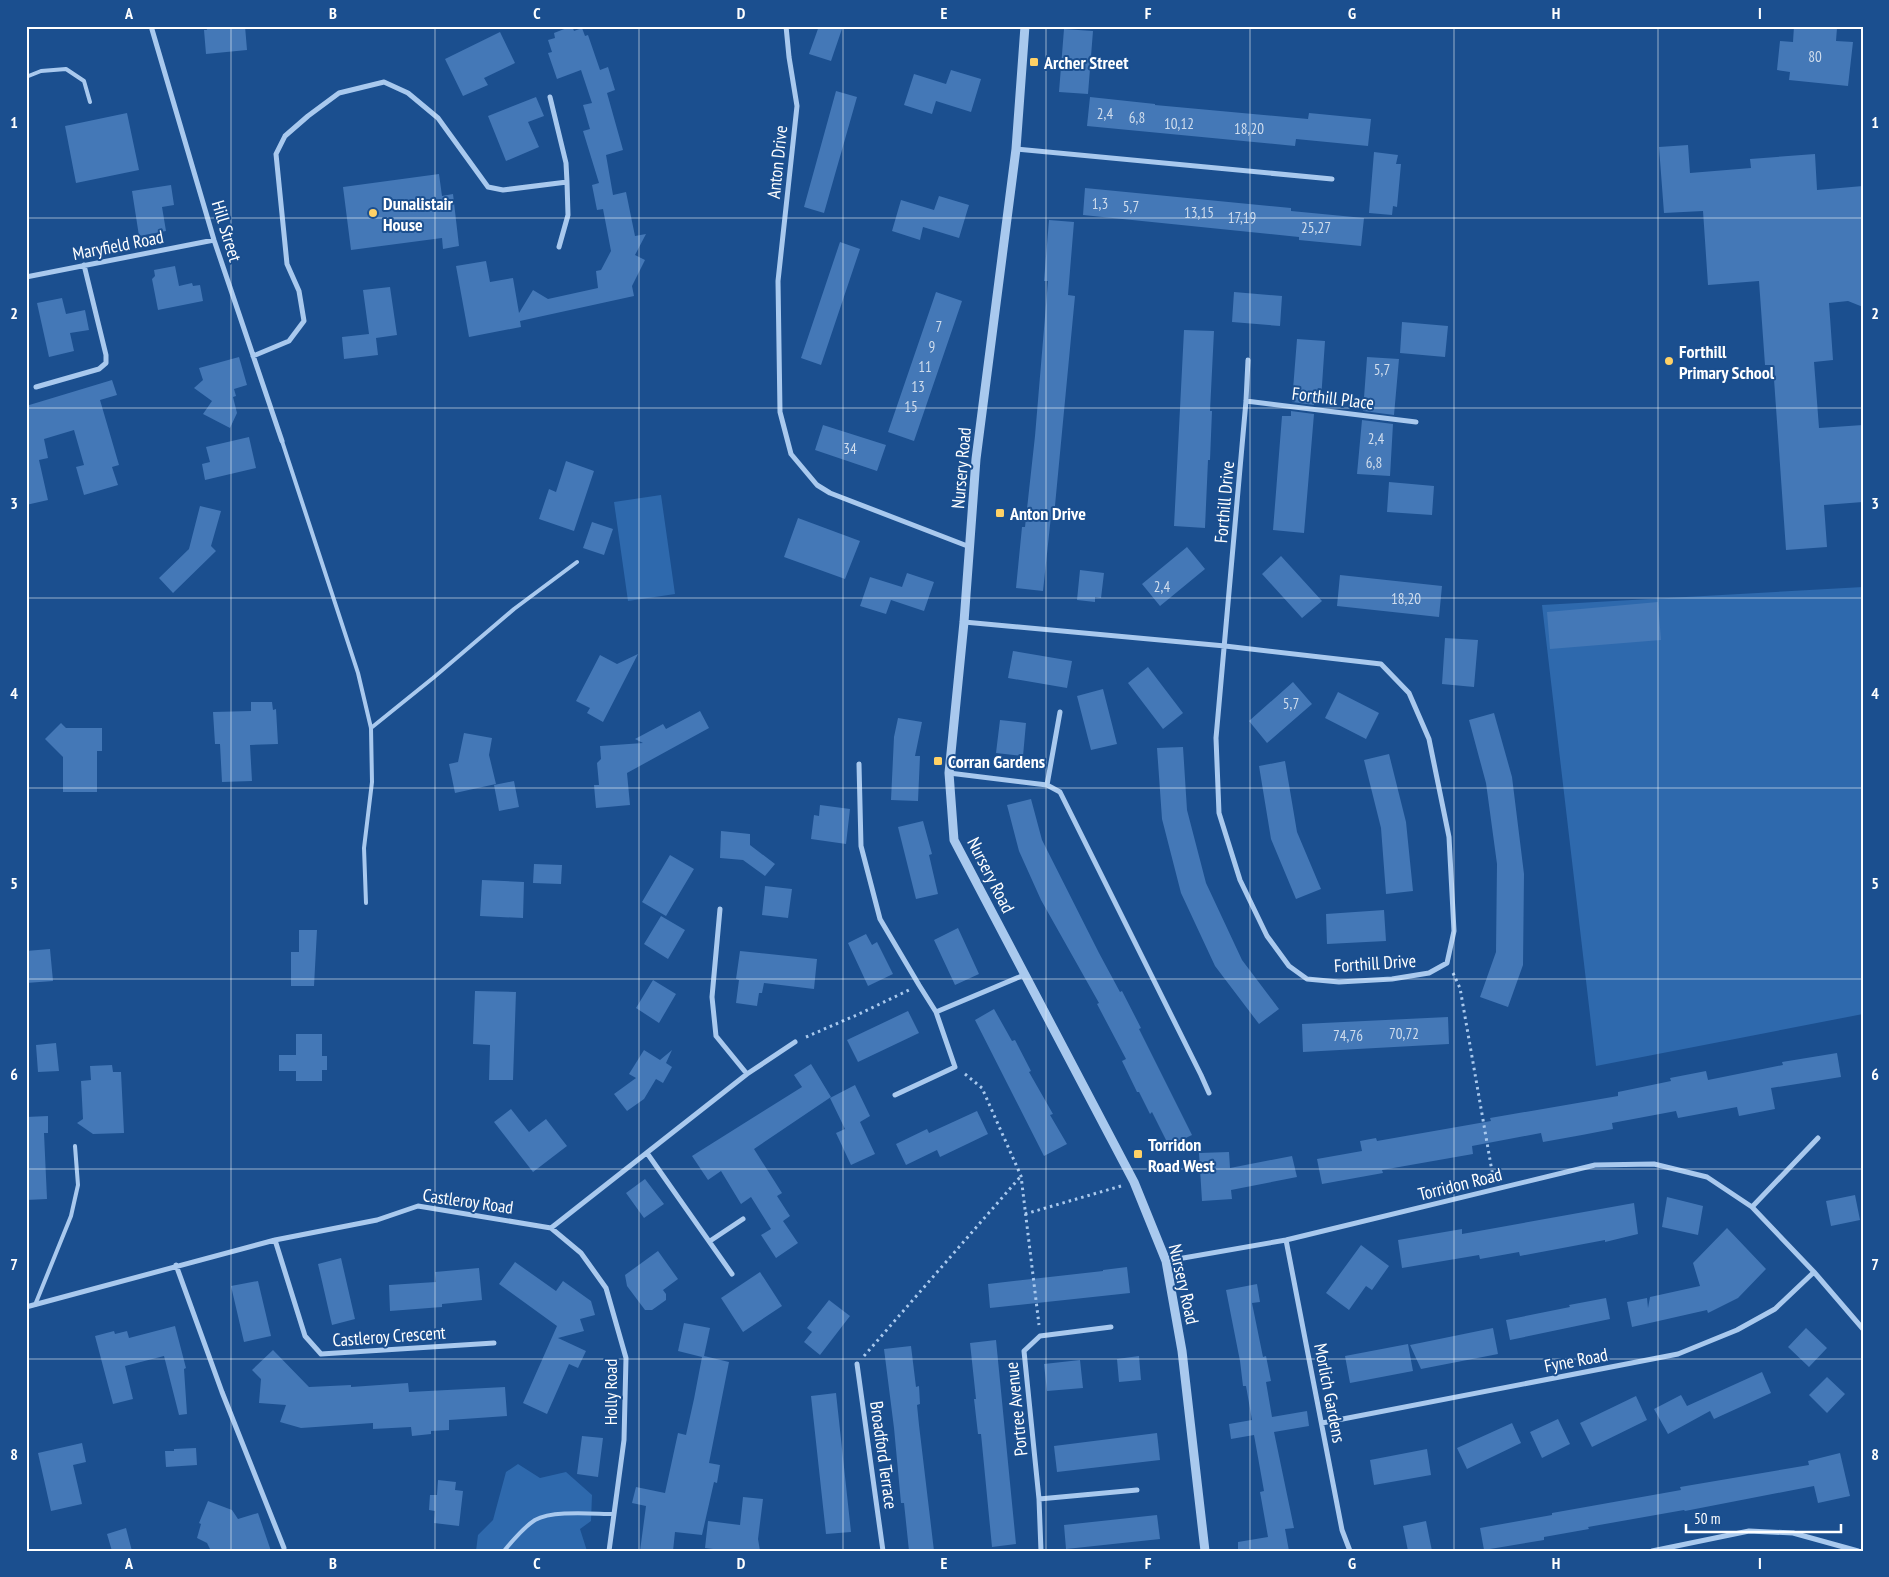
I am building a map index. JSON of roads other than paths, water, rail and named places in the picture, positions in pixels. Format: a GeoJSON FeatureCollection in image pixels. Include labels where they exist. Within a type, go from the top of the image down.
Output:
{"type":"FeatureCollection","features":[{"type":"Feature","properties":{"kind":"street","name":"Hill Street"},"geometry":{"type":"LineString","coordinates":[[151,26],[214,240],[282,441]]}},
{"type":"Feature","properties":{"kind":"street","name":"Anton Drive"},"geometry":{"type":"LineString","coordinates":[[786,26],[797,106],[778,281],[780,412],[791,454],[817,485],[830,493],[970,547]]}},
{"type":"Feature","properties":{"kind":"street","name":"Nursery Road"},"geometry":{"type":"LineString","coordinates":[[1025,26],[1016,149],[976,459],[964,622],[949,773],[954,840],[1134,1182],[1166,1261],[1182,1351],[1205,1551]]}},
{"type":"Feature","properties":{"kind":"street"},"geometry":{"type":"LineString","coordinates":[[254,356],[289,341],[304,321],[300,290],[287,264],[276,154],[285,136],[339,93],[384,82],[408,93],[438,118],[488,187],[503,190],[567,182]]}},
{"type":"Feature","properties":{"kind":"street"},"geometry":{"type":"LineString","coordinates":[[550,97],[566,163],[568,215],[559,246]]}},
{"type":"Feature","properties":{"kind":"street"},"geometry":{"type":"LineString","coordinates":[[1016,149],[1332,179]]}},
{"type":"Feature","properties":{"kind":"street","name":"Maryfield Road"},"geometry":{"type":"LineString","coordinates":[[26,278],[214,240]]}},
{"type":"Feature","properties":{"kind":"street"},"geometry":{"type":"LineString","coordinates":[[36,388],[99,369],[106,363],[106,355],[84,265]]}},
{"type":"Feature","properties":{"kind":"street","name":"Forthill Drive"},"geometry":{"type":"LineString","coordinates":[[1224,646],[1381,664],[1409,693],[1429,739],[1449,837],[1454,931],[1447,963],[1429,973],[1392,979],[1339,982],[1306,979],[1289,966],[1267,936],[1240,880],[1219,813],[1216,738],[1248,360]]}},
{"type":"Feature","properties":{"kind":"street","name":"Forthill Place"},"geometry":{"type":"LineString","coordinates":[[1246,401],[1416,422]]}},
{"type":"Feature","properties":{"kind":"street"},"geometry":{"type":"LineString","coordinates":[[964,622],[1224,646]]}},
{"type":"Feature","properties":{"kind":"street"},"geometry":{"type":"LineString","coordinates":[[1047,785],[1060,712]]}},
{"type":"Feature","properties":{"kind":"street"},"geometry":{"type":"LineString","coordinates":[[859,764],[861,846],[880,919],[918,986],[936,1012],[955,1067],[895,1095]]}},
{"type":"Feature","properties":{"kind":"street"},"geometry":{"type":"LineString","coordinates":[[949,773],[1047,785],[1060,792],[1201,1074],[1209,1094]]}},
{"type":"Feature","properties":{"kind":"street"},"geometry":{"type":"LineString","coordinates":[[720,909],[712,998],[716,1036],[747,1074]]}},
{"type":"Feature","properties":{"kind":"street"},"geometry":{"type":"LineString","coordinates":[[936,1012],[1024,975]]}},
{"type":"Feature","properties":{"kind":"street"},"geometry":{"type":"LineString","coordinates":[[551,1228],[747,1074],[794,1042]]}},
{"type":"Feature","properties":{"kind":"street"},"geometry":{"type":"LineString","coordinates":[[1752,1207],[1818,1138]]}},
{"type":"Feature","properties":{"kind":"street"},"geometry":{"type":"LineString","coordinates":[[647,1153],[732,1274]]}},
{"type":"Feature","properties":{"kind":"street","name":"Torridon Road"},"geometry":{"type":"LineString","coordinates":[[1166,1261],[1286,1240],[1595,1165],[1654,1164],[1708,1177],[1752,1207],[1814,1272],[1863,1329]]}},
{"type":"Feature","properties":{"kind":"street","name":"Castleroy Road"},"geometry":{"type":"LineString","coordinates":[[26,1307],[275,1240],[377,1220],[418,1206],[551,1228]]}},
{"type":"Feature","properties":{"kind":"street"},"geometry":{"type":"LineString","coordinates":[[710,1241],[743,1219]]}},
{"type":"Feature","properties":{"kind":"street","name":"Holly Road"},"geometry":{"type":"LineString","coordinates":[[551,1228],[581,1253],[606,1288],[626,1358],[624,1440],[609,1551]]}},
{"type":"Feature","properties":{"kind":"street","name":"Castleroy Crescent"},"geometry":{"type":"LineString","coordinates":[[275,1240],[306,1336],[321,1354],[494,1343]]}},
{"type":"Feature","properties":{"kind":"street","name":"Morlich Gardens"},"geometry":{"type":"LineString","coordinates":[[1286,1240],[1342,1530],[1350,1551]]}},
{"type":"Feature","properties":{"kind":"street"},"geometry":{"type":"LineString","coordinates":[[176,1266],[222,1392],[284,1548]]}},
{"type":"Feature","properties":{"kind":"street","name":"Fyne Road"},"geometry":{"type":"LineString","coordinates":[[1322,1423],[1678,1354],[1737,1330],[1776,1309],[1814,1272]]}},
{"type":"Feature","properties":{"kind":"street","name":"Portree Avenue"},"geometry":{"type":"LineString","coordinates":[[1041,1551],[1024,1351],[1040,1336],[1112,1327]]}},
{"type":"Feature","properties":{"kind":"street","name":"Broadford Terrace"},"geometry":{"type":"LineString","coordinates":[[857,1364],[883,1551]]}},
{"type":"Feature","properties":{"kind":"street"},"geometry":{"type":"LineString","coordinates":[[1038,1499],[1137,1490]]}},
{"type":"Feature","properties":{"kind":"street"},"geometry":{"type":"LineString","coordinates":[[1652,1551],[1749,1532],[1793,1534],[1858,1551]]}},
{"type":"Feature","properties":{"kind":"lane"},"geometry":{"type":"LineString","coordinates":[[26,77],[41,71],[66,69],[84,81],[90,102]]}},
{"type":"Feature","properties":{"kind":"lane"},"geometry":{"type":"LineString","coordinates":[[282,441],[358,673],[371,728],[372,782],[364,848],[366,903]]}},
{"type":"Feature","properties":{"kind":"lane"},"geometry":{"type":"LineString","coordinates":[[371,728],[514,609],[578,562]]}},
{"type":"Feature","properties":{"kind":"lane"},"geometry":{"type":"LineString","coordinates":[[35,1305],[71,1216],[78,1185],[75,1146]]}},
{"type":"Feature","properties":{"kind":"lane"},"geometry":{"type":"LineString","coordinates":[[504,1551],[515,1538],[536,1520],[561,1514],[614,1514]]}},
{"type":"Feature","properties":{"kind":"place","name":"Archer Street"},"geometry":{"type":"Point","coordinates":[1034,62]}},
{"type":"Feature","properties":{"kind":"place","name":"Dunalistair House"},"geometry":{"type":"Point","coordinates":[373,213]}},
{"type":"Feature","properties":{"kind":"place","name":"Forthill Primary School"},"geometry":{"type":"Point","coordinates":[1669,361]}},
{"type":"Feature","properties":{"kind":"place","name":"Anton Drive"},"geometry":{"type":"Point","coordinates":[1000,513]}},
{"type":"Feature","properties":{"kind":"place","name":"Corran Gardens"},"geometry":{"type":"Point","coordinates":[938,761]}},
{"type":"Feature","properties":{"kind":"place","name":"Torridon Road West"},"geometry":{"type":"Point","coordinates":[1138,1154]}}]}
